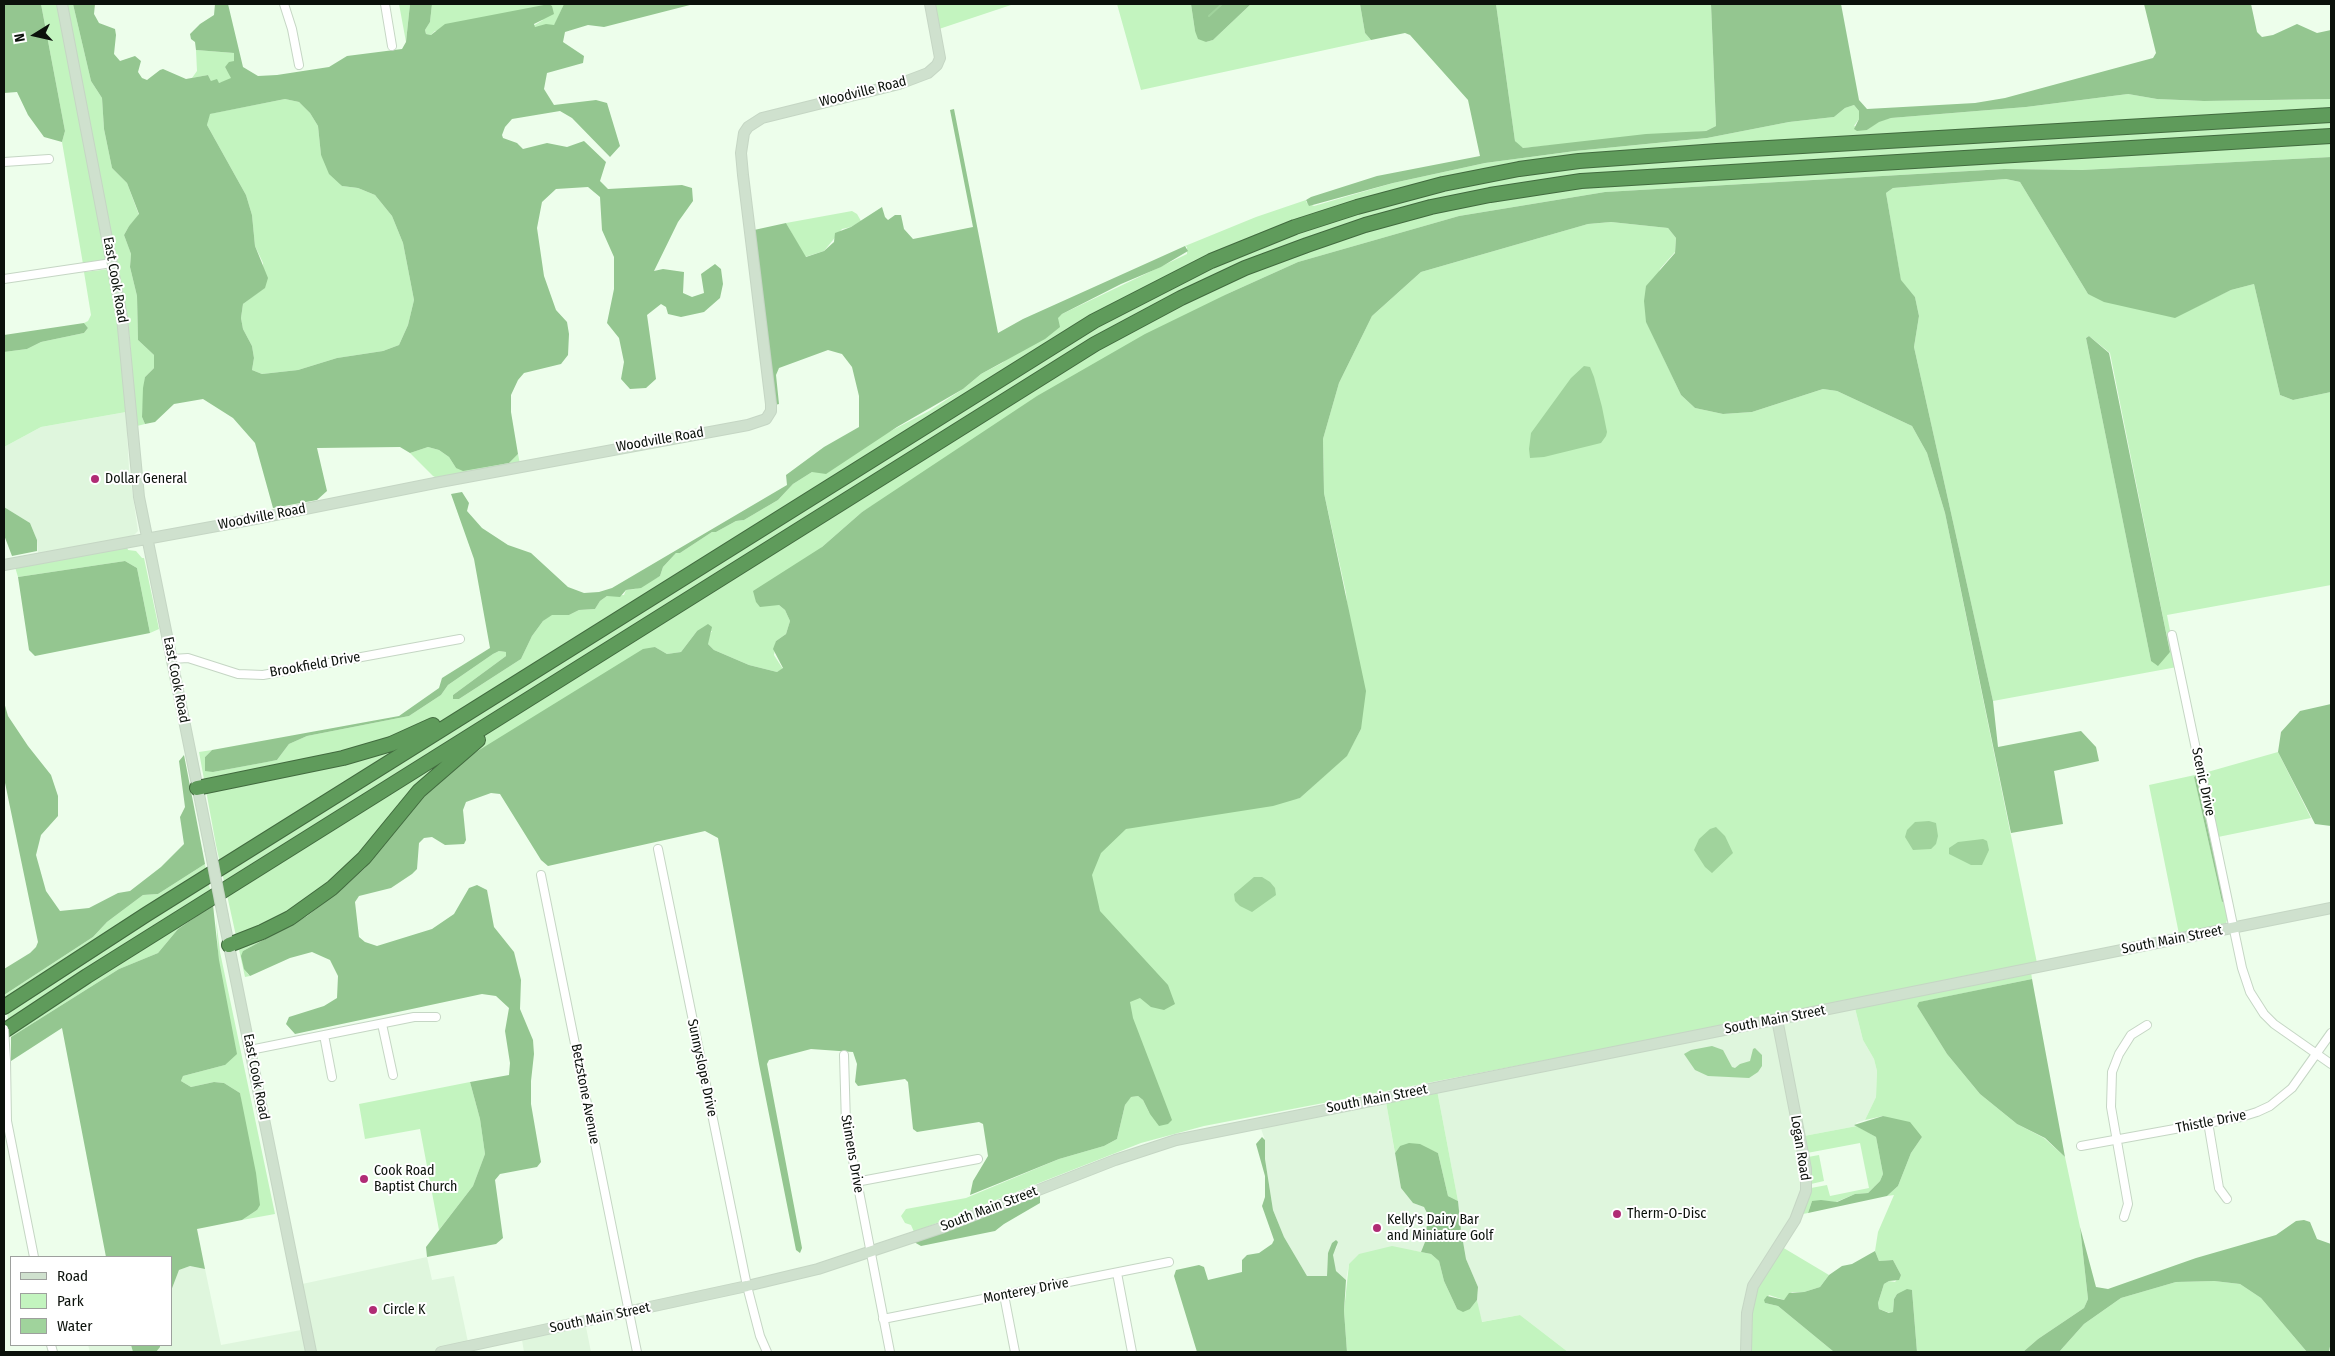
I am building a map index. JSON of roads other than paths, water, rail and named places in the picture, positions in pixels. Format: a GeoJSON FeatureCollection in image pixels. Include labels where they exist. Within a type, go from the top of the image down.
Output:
{"type":"FeatureCollection","features":[{"type":"Feature","properties":{"kind":"highway"},"geometry":{"type":"LineString","coordinates":[[4,1007],[116,933],[1094,321],[1210,261],[1322,217],[1463,179],[1519,169],[1612,158],[2331,115]]}},
{"type":"Feature","properties":{"kind":"highway"},"geometry":{"type":"LineString","coordinates":[[4,1030],[608,649],[1130,324],[1245,268],[1306,244],[1365,225],[1490,195],[1611,178],[2331,136]]}},
{"type":"Feature","properties":{"kind":"highway"},"geometry":{"type":"LineString","coordinates":[[229,945],[276,925],[320,897],[364,858],[419,791],[455,758],[504,721],[579,673],[608,649]]}},
{"type":"Feature","properties":{"kind":"highway"},"geometry":{"type":"LineString","coordinates":[[197,788],[328,762],[373,750],[424,730],[518,680]]}},
{"type":"Feature","properties":{"kind":"street","name":"East Cook Road"},"geometry":{"type":"LineString","coordinates":[[62,4],[125,339],[135,462],[147,539],[311,1352]]}},
{"type":"Feature","properties":{"kind":"street"},"geometry":{"type":"LineString","coordinates":[[284,4],[292,30],[299,65]]}},
{"type":"Feature","properties":{"kind":"street"},"geometry":{"type":"LineString","coordinates":[[385,4],[392,46]]}},
{"type":"Feature","properties":{"kind":"street","name":"Woodville Road"},"geometry":{"type":"LineString","coordinates":[[4,565],[748,424],[766,419],[771,411],[771,404],[743,175],[742,153],[744,133],[748,127],[762,118],[899,84],[928,73],[937,65],[940,58],[930,4]]}},
{"type":"Feature","properties":{"kind":"street"},"geometry":{"type":"LineString","coordinates":[[4,162],[49,159]]}},
{"type":"Feature","properties":{"kind":"street"},"geometry":{"type":"LineString","coordinates":[[4,279],[112,263]]}},
{"type":"Feature","properties":{"kind":"street","name":"Scenic Drive"},"geometry":{"type":"LineString","coordinates":[[2172,635],[2245,980],[2256,1004],[2274,1024],[2331,1064]]}},
{"type":"Feature","properties":{"kind":"street","name":"Brookfield Drive"},"geometry":{"type":"LineString","coordinates":[[172,659],[188,658],[238,674],[263,675],[460,639]]}},
{"type":"Feature","properties":{"kind":"street","name":"Sunnyslope Drive"},"geometry":{"type":"LineString","coordinates":[[658,849],[747,1286],[758,1330],[768,1352]]}},
{"type":"Feature","properties":{"kind":"street","name":"Betzstone Avenue"},"geometry":{"type":"LineString","coordinates":[[541,875],[637,1352]]}},
{"type":"Feature","properties":{"kind":"street","name":"South Main Street"},"geometry":{"type":"LineString","coordinates":[[441,1352],[477,1349],[808,1271],[960,1221],[1122,1157],[1176,1140],[2331,908]]}},
{"type":"Feature","properties":{"kind":"street"},"geometry":{"type":"LineString","coordinates":[[250,1050],[418,1017],[436,1017]]}},
{"type":"Feature","properties":{"kind":"street","name":"Logan Road"},"geometry":{"type":"LineString","coordinates":[[1746,1352],[1747,1313],[1753,1286],[1796,1220],[1806,1191],[1806,1169],[1777,1019]]}},
{"type":"Feature","properties":{"kind":"street"},"geometry":{"type":"LineString","coordinates":[[382,1024],[392,1074]]}},
{"type":"Feature","properties":{"kind":"street"},"geometry":{"type":"LineString","coordinates":[[2124,1218],[2128,1204],[2110,1094],[2112,1072],[2119,1054],[2131,1035],[2147,1025]]}},
{"type":"Feature","properties":{"kind":"street"},"geometry":{"type":"LineString","coordinates":[[4,1030],[7,1121],[34,1256]]}},
{"type":"Feature","properties":{"kind":"street","name":"Thistle Drive"},"geometry":{"type":"LineString","coordinates":[[2081,1146],[2241,1117],[2270,1106],[2292,1088],[2331,1033]]}},
{"type":"Feature","properties":{"kind":"street"},"geometry":{"type":"LineString","coordinates":[[324,1035],[332,1077]]}},
{"type":"Feature","properties":{"kind":"street","name":"Stimens Drive"},"geometry":{"type":"LineString","coordinates":[[844,1055],[844,1111],[856,1182],[890,1352]]}},
{"type":"Feature","properties":{"kind":"street"},"geometry":{"type":"LineString","coordinates":[[2208,1122],[2219,1188],[2227,1199]]}},
{"type":"Feature","properties":{"kind":"street"},"geometry":{"type":"LineString","coordinates":[[856,1182],[978,1159]]}},
{"type":"Feature","properties":{"kind":"street","name":"Monterey Drive"},"geometry":{"type":"LineString","coordinates":[[883,1319],[1169,1262]]}},
{"type":"Feature","properties":{"kind":"street"},"geometry":{"type":"LineString","coordinates":[[1117,1273],[1132,1352]]}},
{"type":"Feature","properties":{"kind":"street"},"geometry":{"type":"LineString","coordinates":[[1004,1295],[1015,1352]]}},
{"type":"Feature","properties":{"kind":"water"},"geometry":{"type":"Polygon","coordinates":[[[1584,366],[1590,367],[1594,377],[1602,407],[1607,432],[1606,436],[1601,443],[1544,457],[1530,458],[1531,433],[1571,378],[1584,366]]]}},
{"type":"Feature","properties":{"kind":"water"},"geometry":{"type":"Polygon","coordinates":[[[1929,821],[1936,823],[1938,836],[1936,844],[1931,849],[1913,850],[1905,837],[1907,830],[1915,822],[1929,821]]]}},
{"type":"Feature","properties":{"kind":"water"},"geometry":{"type":"Polygon","coordinates":[[[1716,827],[1725,836],[1733,853],[1712,873],[1705,867],[1694,850],[1699,839],[1710,829],[1716,827]]]}},
{"type":"Feature","properties":{"kind":"water"},"geometry":{"type":"Polygon","coordinates":[[[1983,839],[1987,841],[1989,850],[1982,865],[1971,865],[1949,854],[1949,848],[1958,842],[1983,839]]]}},
{"type":"Feature","properties":{"kind":"water"},"geometry":{"type":"Polygon","coordinates":[[[1254,877],[1262,877],[1270,882],[1275,888],[1276,895],[1252,912],[1235,901],[1234,894],[1254,877]]]}},
{"type":"Feature","properties":{"kind":"water"},"geometry":{"type":"Polygon","coordinates":[[[1712,1046],[1723,1050],[1732,1067],[1735,1068],[1740,1064],[1750,1061],[1753,1049],[1755,1048],[1762,1055],[1762,1066],[1758,1072],[1749,1078],[1708,1076],[1695,1070],[1684,1054],[1691,1050],[1712,1046]]]}},
{"type":"Feature","properties":{"kind":"waterway"},"geometry":{"type":"LineString","coordinates":[[1209,16],[1222,4]]}},
{"type":"Feature","properties":{"kind":"place","name":"Dollar General"},"geometry":{"type":"Point","coordinates":[95,479]}},
{"type":"Feature","properties":{"kind":"place","name":"Cook Road Baptist Church"},"geometry":{"type":"Point","coordinates":[364,1179]}},
{"type":"Feature","properties":{"kind":"place","name":"Therm-O-Disc"},"geometry":{"type":"Point","coordinates":[1617,1214]}},
{"type":"Feature","properties":{"kind":"place","name":"Kelly's Dairy Bar and Miniature Golf"},"geometry":{"type":"Point","coordinates":[1377,1228]}},
{"type":"Feature","properties":{"kind":"place","name":"Circle K"},"geometry":{"type":"Point","coordinates":[373,1310]}}]}
